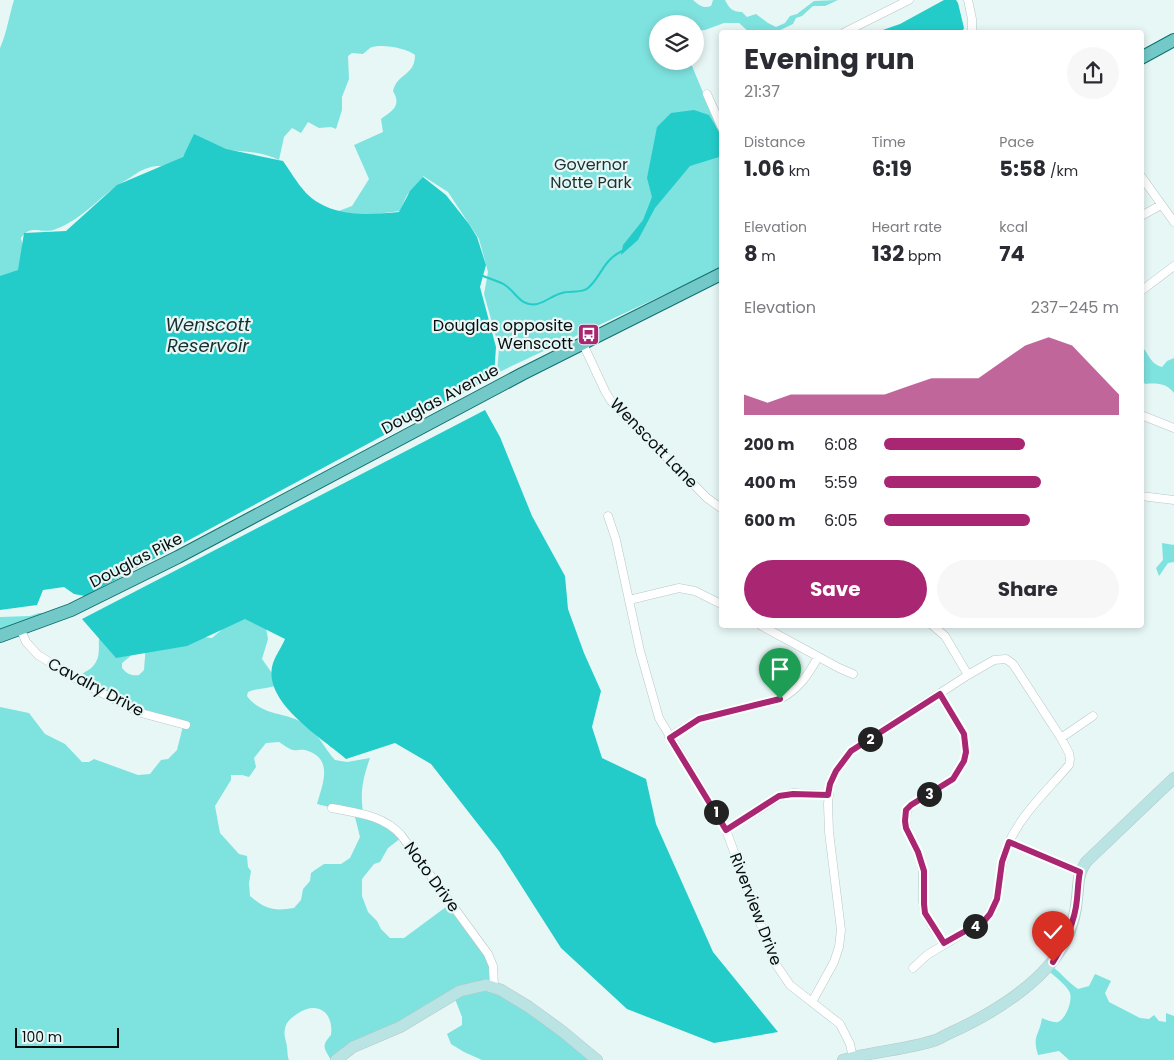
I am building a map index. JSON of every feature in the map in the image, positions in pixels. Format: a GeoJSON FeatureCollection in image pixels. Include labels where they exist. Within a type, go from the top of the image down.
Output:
{"type":"FeatureCollection","features":[{"type":"Feature","properties":{"kind":"main road"},"geometry":{"type":"LineString","coordinates":[[1144,56],[1174,40]]}},
{"type":"Feature","properties":{"kind":"main road","name":"Douglas Avenue"},"geometry":{"type":"LineString","coordinates":[[282,502],[522,374],[719,275]]}},
{"type":"Feature","properties":{"kind":"main road","name":"Douglas Pike"},"geometry":{"type":"LineString","coordinates":[[0,636],[21,630],[71,610],[178,557],[282,502]]}},
{"type":"Feature","properties":{"kind":"street"},"geometry":{"type":"LineString","coordinates":[[849,30],[909,0]]}},
{"type":"Feature","properties":{"kind":"street"},"geometry":{"type":"LineString","coordinates":[[968,0],[972,30]]}},
{"type":"Feature","properties":{"kind":"street"},"geometry":{"type":"LineString","coordinates":[[707,94],[719,121]]}},
{"type":"Feature","properties":{"kind":"street"},"geometry":{"type":"LineString","coordinates":[[1144,180],[1174,222]]}},
{"type":"Feature","properties":{"kind":"street"},"geometry":{"type":"LineString","coordinates":[[1144,214],[1161,205]]}},
{"type":"Feature","properties":{"kind":"street"},"geometry":{"type":"LineString","coordinates":[[1144,288],[1174,266]]}},
{"type":"Feature","properties":{"kind":"street","name":"Wenscott Lane"},"geometry":{"type":"LineString","coordinates":[[583,344],[604,391],[611,401],[707,498],[719,507]]}},
{"type":"Feature","properties":{"kind":"street"},"geometry":{"type":"LineString","coordinates":[[1144,416],[1174,428]]}},
{"type":"Feature","properties":{"kind":"street"},"geometry":{"type":"LineString","coordinates":[[1144,496],[1174,500]]}},
{"type":"Feature","properties":{"kind":"street","name":"Riverview Drive"},"geometry":{"type":"LineString","coordinates":[[608,516],[616,540],[640,651],[659,718],[726,830],[775,963],[790,985],[840,1024],[848,1038],[848,1059]]}},
{"type":"Feature","properties":{"kind":"street"},"geometry":{"type":"LineString","coordinates":[[629,600],[678,588],[695,591],[719,603]]}},
{"type":"Feature","properties":{"kind":"street"},"geometry":{"type":"LineString","coordinates":[[765,628],[853,674]]}},
{"type":"Feature","properties":{"kind":"street"},"geometry":{"type":"LineString","coordinates":[[936,628],[945,636],[968,675]]}},
{"type":"Feature","properties":{"kind":"street","name":"Cavalry Drive"},"geometry":{"type":"LineString","coordinates":[[21,630],[26,642],[38,655],[88,686],[141,713],[186,725]]}},
{"type":"Feature","properties":{"kind":"street"},"geometry":{"type":"LineString","coordinates":[[670,738],[699,719],[771,702],[790,694],[807,677],[818,657]]}},
{"type":"Feature","properties":{"kind":"street"},"geometry":{"type":"LineString","coordinates":[[812,1002],[834,962],[842,930],[829,832],[828,795],[830,784],[836,771],[851,751],[968,675],[999,658],[1010,661],[1061,738],[1069,753],[1069,765],[1022,818],[1009,842],[1002,862],[997,899],[990,914],[985,920],[944,943],[913,968]]}},
{"type":"Feature","properties":{"kind":"street"},"geometry":{"type":"LineString","coordinates":[[940,694],[964,734],[966,752],[964,761],[953,779],[906,810],[905,821],[906,828],[918,852],[924,871],[925,913],[944,943]]}},
{"type":"Feature","properties":{"kind":"street"},"geometry":{"type":"LineString","coordinates":[[1061,738],[1093,716]]}},
{"type":"Feature","properties":{"kind":"street"},"geometry":{"type":"LineString","coordinates":[[848,1059],[896,1050],[938,1039],[968,1026],[1036,979],[1053,962],[1070,930],[1077,900],[1080,872],[1086,862],[1174,778]]}},
{"type":"Feature","properties":{"kind":"street"},"geometry":{"type":"LineString","coordinates":[[726,830],[779,796],[793,794],[828,795]]}},
{"type":"Feature","properties":{"kind":"street","name":"Noto Drive"},"geometry":{"type":"LineString","coordinates":[[332,808],[373,817],[394,827],[488,954],[493,966],[494,987]]}},
{"type":"Feature","properties":{"kind":"street"},"geometry":{"type":"LineString","coordinates":[[1009,842],[1080,872]]}},
{"type":"Feature","properties":{"kind":"street"},"geometry":{"type":"LineString","coordinates":[[338,1059],[353,1047],[400,1027],[460,991],[486,985],[494,987],[529,1007],[597,1060]]}},
{"type":"Feature","properties":{"kind":"green space","name":"Governor Notte Park"},"geometry":{"type":"Polygon","coordinates":[[[14,0],[693,0],[699,5],[706,7],[711,6],[713,0],[725,0],[733,10],[742,12],[747,17],[756,14],[776,27],[785,23],[790,16],[797,14],[814,1],[838,0],[825,6],[813,6],[802,16],[796,18],[793,24],[780,30],[747,30],[739,23],[724,23],[704,30],[704,15],[649,15],[649,70],[694,70],[719,131],[719,269],[497,373],[499,348],[484,294],[488,272],[479,239],[448,192],[423,176],[424,182],[407,195],[400,211],[353,217],[336,212],[352,206],[369,179],[354,145],[383,132],[381,119],[392,111],[396,104],[396,96],[393,91],[398,81],[412,67],[415,55],[411,52],[380,46],[370,48],[363,54],[352,53],[348,56],[349,79],[342,97],[342,110],[336,129],[331,127],[319,128],[308,122],[301,133],[292,128],[284,137],[279,160],[259,153],[188,150],[177,162],[168,166],[152,167],[143,170],[110,191],[66,225],[46,231],[29,231],[21,238],[24,252],[23,272],[0,277],[0,48],[14,0]]]}},
{"type":"Feature","properties":{"kind":"green space"},"geometry":{"type":"Polygon","coordinates":[[[1144,349],[1158,366],[1162,367],[1167,361],[1174,358],[1174,393],[1168,387],[1161,384],[1145,384],[1144,349]]]}},
{"type":"Feature","properties":{"kind":"green space"},"geometry":{"type":"Polygon","coordinates":[[[1162,543],[1174,545],[1174,562],[1168,563],[1159,576],[1156,568],[1163,560],[1162,543]]]}},
{"type":"Feature","properties":{"kind":"green space"},"geometry":{"type":"Polygon","coordinates":[[[39,613],[56,613],[0,639],[0,617],[30,616],[39,613]]]}},
{"type":"Feature","properties":{"kind":"green space"},"geometry":{"type":"Polygon","coordinates":[[[241,619],[249,619],[266,628],[268,639],[262,659],[274,676],[275,686],[248,692],[247,696],[253,702],[259,707],[305,724],[314,732],[335,760],[347,762],[370,758],[363,785],[363,812],[379,819],[401,838],[388,848],[380,862],[374,864],[362,879],[362,896],[368,912],[377,921],[381,929],[390,938],[404,938],[450,904],[494,963],[496,987],[597,1060],[482,1060],[451,1044],[447,1034],[462,1025],[462,1017],[455,999],[331,1060],[325,1047],[331,1035],[330,1020],[323,1011],[311,1008],[297,1014],[286,1024],[284,1034],[289,1060],[0,1060],[0,707],[29,713],[45,734],[65,744],[82,762],[89,762],[94,759],[138,775],[150,774],[161,760],[168,759],[177,750],[183,726],[154,720],[78,682],[82,675],[96,661],[99,653],[100,633],[133,654],[122,663],[122,668],[129,674],[139,675],[144,670],[146,643],[203,637],[212,638],[226,626],[241,619]],[[279,742],[266,743],[254,758],[256,767],[249,777],[231,775],[231,780],[215,806],[220,833],[239,854],[247,856],[248,867],[251,871],[249,883],[250,896],[266,907],[281,909],[294,908],[301,900],[303,889],[310,881],[311,873],[315,870],[324,864],[341,864],[350,858],[360,837],[354,813],[317,804],[324,772],[320,759],[305,750],[289,749],[279,742]]]}},
{"type":"Feature","properties":{"kind":"green space"},"geometry":{"type":"Polygon","coordinates":[[[1053,967],[1078,989],[1089,986],[1095,974],[1111,981],[1105,993],[1109,1002],[1140,1018],[1149,1019],[1154,1015],[1159,1021],[1166,1022],[1166,1013],[1174,1016],[1174,1060],[1069,1060],[1059,1051],[1038,1055],[1036,1040],[1042,1018],[1052,1022],[1061,1020],[1066,1013],[1071,998],[1069,991],[1049,971],[1053,967]]]}},
{"type":"Feature","properties":{"kind":"water"},"geometry":{"type":"Polygon","coordinates":[[[944,0],[956,0],[964,28],[963,30],[883,30],[900,24],[944,0]]]}},
{"type":"Feature","properties":{"kind":"water"},"geometry":{"type":"Polygon","coordinates":[[[694,110],[709,115],[719,133],[719,157],[690,166],[655,208],[638,240],[621,255],[623,245],[643,220],[652,197],[647,178],[657,127],[671,113],[694,110]]]}},
{"type":"Feature","properties":{"kind":"water","name":"Wenscott Reservoir"},"geometry":{"type":"Polygon","coordinates":[[[194,134],[226,149],[283,161],[306,193],[316,201],[338,211],[363,214],[399,212],[410,191],[423,177],[446,195],[477,237],[486,265],[480,287],[496,347],[494,376],[85,596],[74,594],[64,587],[43,590],[37,605],[0,610],[0,276],[18,270],[24,233],[66,231],[117,185],[183,157],[194,134]]]}},
{"type":"Feature","properties":{"kind":"water"},"geometry":{"type":"Polygon","coordinates":[[[485,410],[500,437],[532,516],[565,576],[568,609],[584,653],[601,691],[592,727],[602,758],[646,779],[656,824],[713,952],[778,1032],[714,1043],[627,1009],[561,948],[499,851],[431,764],[395,743],[346,759],[297,719],[277,694],[272,681],[273,663],[285,639],[245,619],[187,646],[116,658],[82,619],[485,410]]]}},
{"type":"Feature","properties":{"kind":"waterway"},"geometry":{"type":"LineString","coordinates":[[483,276],[505,285],[522,301],[537,304],[565,292],[585,290],[593,283],[610,259],[622,251]]}},
{"type":"Feature","properties":{"kind":"place","name":"Douglas opposite Wenscott"},"geometry":{"type":"Point","coordinates":[589,334]}},
{"type":"Feature","properties":{"kind":"route"},"geometry":{"type":"LineString","coordinates":[[780,699],[710,715],[685,726],[670,738],[726,830],[779,796],[787,794],[828,795],[830,784],[836,771],[851,751],[940,694],[964,734],[966,752],[959,772],[953,779],[906,810],[906,828],[918,852],[924,871],[925,913],[944,943],[985,920],[997,899],[1002,862],[1009,842],[1080,872],[1077,900],[1070,930],[1053,962]]}}]}
